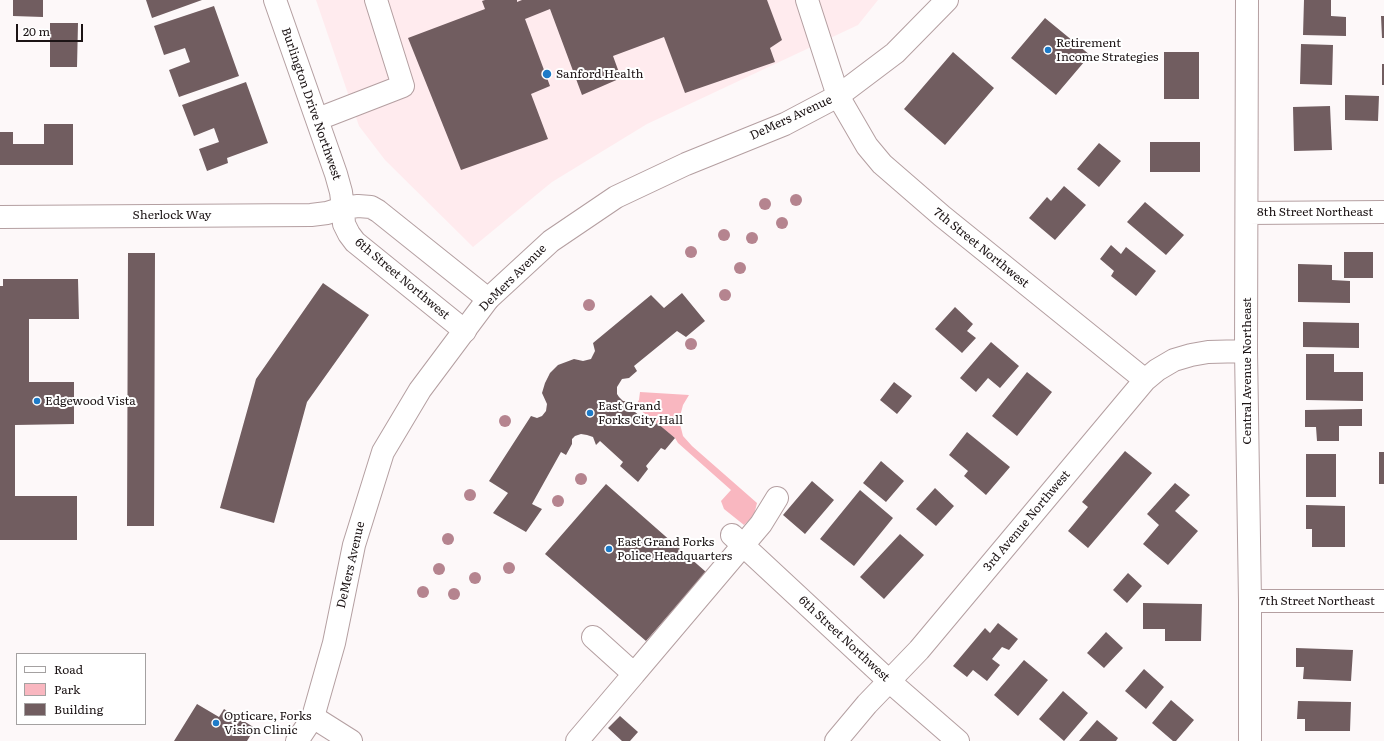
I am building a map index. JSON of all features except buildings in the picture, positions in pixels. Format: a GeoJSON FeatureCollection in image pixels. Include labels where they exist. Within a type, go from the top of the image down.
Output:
{"type":"FeatureCollection","features":[{"type":"Feature","properties":{"kind":"street","name":"Burlington Drive Northwest"},"geometry":{"type":"LineString","coordinates":[[275,0],[318,119],[336,174],[341,192],[343,208]]}},
{"type":"Feature","properties":{"kind":"street"},"geometry":{"type":"LineString","coordinates":[[318,119],[403,86],[376,0]]}},
{"type":"Feature","properties":{"kind":"street","name":"DeMers Avenue"},"geometry":{"type":"LineString","coordinates":[[297,741],[313,717],[334,643],[354,545],[383,452],[420,390],[488,299],[551,241],[616,197],[686,164],[784,124],[838,96],[895,53],[947,0]]}},
{"type":"Feature","properties":{"kind":"street","name":"Central Avenue Northeast"},"geometry":{"type":"LineString","coordinates":[[1248,0],[1246,351],[1250,601],[1250,741]]}},
{"type":"Feature","properties":{"kind":"street","name":"7th Street Northwest"},"geometry":{"type":"LineString","coordinates":[[815,5],[838,96],[867,146],[882,164],[942,216],[1145,380]]}},
{"type":"Feature","properties":{"kind":"street"},"geometry":{"type":"LineString","coordinates":[[343,208],[358,206],[371,207],[378,211],[488,299]]}},
{"type":"Feature","properties":{"kind":"street","name":"Sherlock Way"},"geometry":{"type":"LineString","coordinates":[[0,217],[311,215],[327,213],[343,208]]}},
{"type":"Feature","properties":{"kind":"street","name":"6th Street Northwest"},"geometry":{"type":"LineString","coordinates":[[343,208],[344,224],[355,242],[465,331]]}},
{"type":"Feature","properties":{"kind":"street","name":"8th Street Northeast"},"geometry":{"type":"LineString","coordinates":[[1247,213],[1384,212]]}},
{"type":"Feature","properties":{"kind":"street","name":"3rd Avenue Northwest"},"geometry":{"type":"LineString","coordinates":[[836,741],[889,681],[919,650],[1145,380],[1157,370],[1174,360],[1191,355],[1208,352],[1246,351]]}},
{"type":"Feature","properties":{"kind":"street"},"geometry":{"type":"LineString","coordinates":[[577,741],[634,674],[737,540],[761,524],[776,498]]}},
{"type":"Feature","properties":{"kind":"street","name":"6th Street Northwest"},"geometry":{"type":"LineString","coordinates":[[737,540],[889,681],[958,741]]}},
{"type":"Feature","properties":{"kind":"street","name":"7th Street Northeast"},"geometry":{"type":"LineString","coordinates":[[1250,601],[1384,601]]}},
{"type":"Feature","properties":{"kind":"street"},"geometry":{"type":"LineString","coordinates":[[593,637],[634,674]]}},
{"type":"Feature","properties":{"kind":"street"},"geometry":{"type":"LineString","coordinates":[[313,717],[352,741]]}},
{"type":"Feature","properties":{"kind":"shaded area","name":"Sanford Health"},"geometry":{"type":"Polygon","coordinates":[[[316,0],[878,0],[858,25],[647,124],[552,182],[473,247],[385,160],[359,126],[316,0]]]}},
{"type":"Feature","properties":{"kind":"green space"},"geometry":{"type":"Polygon","coordinates":[[[640,392],[689,395],[683,405],[679,420],[683,436],[692,446],[757,503],[754,515],[744,525],[724,509],[721,501],[731,490],[678,443],[675,438],[635,406],[639,400],[640,392]]]}},
{"type":"Feature","properties":{"kind":"place","name":"Retirement Income Strategies"},"geometry":{"type":"Point","coordinates":[1048,50]}},
{"type":"Feature","properties":{"kind":"place","name":"Sanford Health"},"geometry":{"type":"Point","coordinates":[547,74]}},
{"type":"Feature","properties":{"kind":"place","name":"Edgewood Vista"},"geometry":{"type":"Point","coordinates":[37,401]}},
{"type":"Feature","properties":{"kind":"place","name":"East Grand Forks City Hall"},"geometry":{"type":"Point","coordinates":[590,413]}},
{"type":"Feature","properties":{"kind":"place","name":"East Grand Forks Police Headquarters"},"geometry":{"type":"Point","coordinates":[609,549]}},
{"type":"Feature","properties":{"kind":"place","name":"Opticare, Forks Vision Clinic"},"geometry":{"type":"Point","coordinates":[216,723]}}]}
